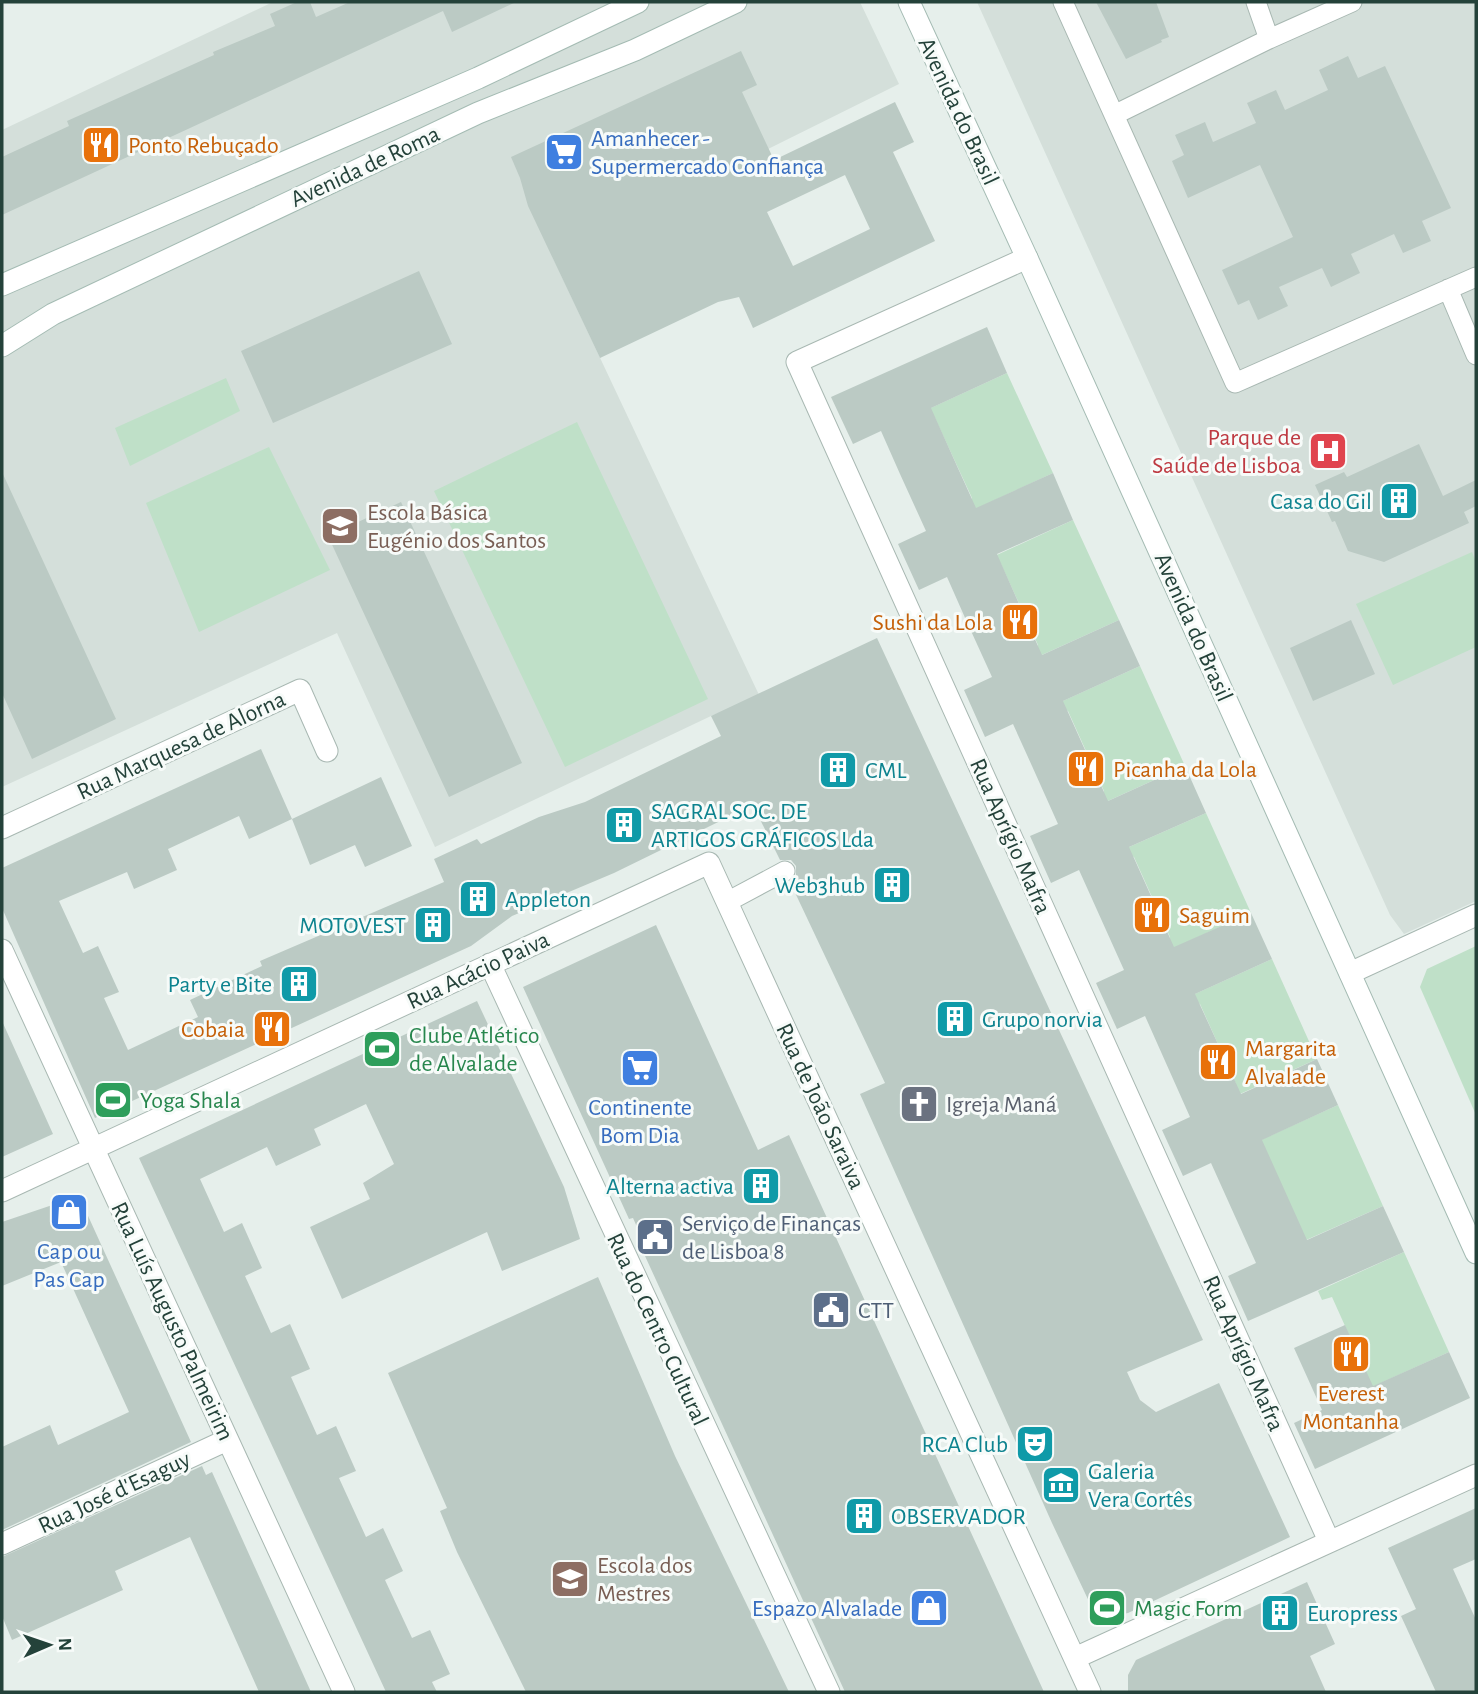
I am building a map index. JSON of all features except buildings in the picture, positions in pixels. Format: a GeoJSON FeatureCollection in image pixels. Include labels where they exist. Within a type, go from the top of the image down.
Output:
{"type":"FeatureCollection","features":[{"type":"Feature","properties":{"kind":"street","name":"Avenida de Roma"},"geometry":{"type":"LineString","coordinates":[[2,285],[478,78],[638,2]]}},
{"type":"Feature","properties":{"kind":"street","name":"Avenida de Roma"},"geometry":{"type":"LineString","coordinates":[[2,346],[53,314],[478,113],[635,50],[736,2]]}},
{"type":"Feature","properties":{"kind":"street","name":"Avenida do Brasil"},"geometry":{"type":"LineString","coordinates":[[904,3],[1027,258],[1476,1253]]}},
{"type":"Feature","properties":{"kind":"street","name":"Rua Aprígio Mafra"},"geometry":{"type":"LineString","coordinates":[[1027,258],[797,362],[1329,1541]]}},
{"type":"Feature","properties":{"kind":"street","name":"Rua Marquesa de Alorna"},"geometry":{"type":"LineString","coordinates":[[2,828],[300,690],[327,751]]}},
{"type":"Feature","properties":{"kind":"street","name":"Rua de João Saraiva"},"geometry":{"type":"LineString","coordinates":[[709,863],[1090,1692]]}},
{"type":"Feature","properties":{"kind":"street","name":"Rua Acácio Paiva"},"geometry":{"type":"LineString","coordinates":[[2,1191],[709,863]]}},
{"type":"Feature","properties":{"kind":"street"},"geometry":{"type":"LineString","coordinates":[[1350,972],[1476,915]]}},
{"type":"Feature","properties":{"kind":"street","name":"Rua Luís Augusto Palmeirim"},"geometry":{"type":"LineString","coordinates":[[2,950],[344,1692]]}},
{"type":"Feature","properties":{"kind":"street","name":"Rua do Centro Cultural"},"geometry":{"type":"LineString","coordinates":[[490,964],[829,1692]]}},
{"type":"Feature","properties":{"kind":"street","name":"Rua José d'Esaguy"},"geometry":{"type":"LineString","coordinates":[[2,1544],[227,1440]]}},
{"type":"Feature","properties":{"kind":"street"},"geometry":{"type":"LineString","coordinates":[[1075,1658],[1476,1475]]}},
{"type":"Feature","properties":{"kind":"lane"},"geometry":{"type":"LineString","coordinates":[[1063,2],[1235,383],[1476,277]]}},
{"type":"Feature","properties":{"kind":"lane"},"geometry":{"type":"LineString","coordinates":[[1256,2],[1269,39]]}},
{"type":"Feature","properties":{"kind":"lane"},"geometry":{"type":"LineString","coordinates":[[1114,115],[1269,39],[1352,2]]}},
{"type":"Feature","properties":{"kind":"lane"},"geometry":{"type":"LineString","coordinates":[[1448,289],[1476,355]]}},
{"type":"Feature","properties":{"kind":"lane"},"geometry":{"type":"LineString","coordinates":[[727,902],[785,871]]}},
{"type":"Feature","properties":{"kind":"shaded area","name":"Escola Básica Eugénio dos Santos"},"geometry":{"type":"Polygon","coordinates":[[[273,2],[860,2],[899,84],[552,256],[760,697],[711,716],[435,847],[337,633],[2,787],[2,130],[273,2]]]}},
{"type":"Feature","properties":{"kind":"shaded area","name":"Parque de Saúde de Lisboa"},"geometry":{"type":"Polygon","coordinates":[[[977,2],[1476,2],[1476,901],[1404,934],[1390,915],[977,2]]]}},
{"type":"Feature","properties":{"kind":"green space"},"geometry":{"type":"Polygon","coordinates":[[[1007,373],[1053,473],[967,513],[972,498],[935,418],[922,412],[1007,373]]]}},
{"type":"Feature","properties":{"kind":"green space"},"geometry":{"type":"Polygon","coordinates":[[[226,378],[240,411],[130,466],[115,428],[226,378]]]}},
{"type":"Feature","properties":{"kind":"green space"},"geometry":{"type":"Polygon","coordinates":[[[577,422],[708,699],[565,767],[434,491],[577,422]]]}},
{"type":"Feature","properties":{"kind":"green space"},"geometry":{"type":"Polygon","coordinates":[[[269,447],[330,570],[199,632],[146,503],[269,447]]]}},
{"type":"Feature","properties":{"kind":"green space"},"geometry":{"type":"Polygon","coordinates":[[[1073,520],[1119,620],[1033,659],[1038,645],[1001,564],[988,559],[1073,520]]]}},
{"type":"Feature","properties":{"kind":"green space"},"geometry":{"type":"Polygon","coordinates":[[[1472,552],[1476,562],[1476,647],[1393,685],[1356,604],[1472,552]]]}},
{"type":"Feature","properties":{"kind":"green space"},"geometry":{"type":"Polygon","coordinates":[[[1140,666],[1185,766],[1099,805],[1104,791],[1068,711],[1054,705],[1140,666]]]}},
{"type":"Feature","properties":{"kind":"green space"},"geometry":{"type":"Polygon","coordinates":[[[1206,813],[1251,913],[1165,952],[1170,937],[1134,857],[1120,851],[1206,813]]]}},
{"type":"Feature","properties":{"kind":"green space"},"geometry":{"type":"Polygon","coordinates":[[[1476,946],[1476,1115],[1420,987],[1427,969],[1476,946]]]}},
{"type":"Feature","properties":{"kind":"green space"},"geometry":{"type":"Polygon","coordinates":[[[1272,959],[1317,1059],[1231,1098],[1236,1084],[1200,1004],[1186,998],[1272,959]]]}},
{"type":"Feature","properties":{"kind":"green space"},"geometry":{"type":"Polygon","coordinates":[[[1338,1105],[1383,1206],[1297,1244],[1252,1144],[1338,1105]]]}},
{"type":"Feature","properties":{"kind":"green space"},"geometry":{"type":"Polygon","coordinates":[[[1404,1252],[1449,1352],[1363,1391],[1368,1377],[1332,1297],[1322,1300],[1318,1291],[1404,1252]]]}},
{"type":"Feature","properties":{"kind":"place","name":"Ponto Rebuçado"},"geometry":{"type":"Point","coordinates":[101,145]}},
{"type":"Feature","properties":{"kind":"place","name":"Amanhecer - Supermercado Confiança"},"geometry":{"type":"Point","coordinates":[564,152]}},
{"type":"Feature","properties":{"kind":"place","name":"Parque de Saúde de Lisboa"},"geometry":{"type":"Point","coordinates":[1328,451]}},
{"type":"Feature","properties":{"kind":"place","name":"Casa do Gil"},"geometry":{"type":"Point","coordinates":[1399,501]}},
{"type":"Feature","properties":{"kind":"place","name":"Escola Básica Eugénio dos Santos"},"geometry":{"type":"Point","coordinates":[340,526]}},
{"type":"Feature","properties":{"kind":"place","name":"Sushi da Lola"},"geometry":{"type":"Point","coordinates":[1020,622]}},
{"type":"Feature","properties":{"kind":"place","name":"Picanha da Lola"},"geometry":{"type":"Point","coordinates":[1086,769]}},
{"type":"Feature","properties":{"kind":"place","name":"CML"},"geometry":{"type":"Point","coordinates":[838,770]}},
{"type":"Feature","properties":{"kind":"place","name":"SAGRAL SOC. DE ARTIGOS GRÁFICOS Lda"},"geometry":{"type":"Point","coordinates":[624,825]}},
{"type":"Feature","properties":{"kind":"place","name":"Web3hub"},"geometry":{"type":"Point","coordinates":[892,885]}},
{"type":"Feature","properties":{"kind":"place","name":"Appleton"},"geometry":{"type":"Point","coordinates":[478,899]}},
{"type":"Feature","properties":{"kind":"place","name":"Saguim"},"geometry":{"type":"Point","coordinates":[1152,915]}},
{"type":"Feature","properties":{"kind":"place","name":"MOTOVEST"},"geometry":{"type":"Point","coordinates":[433,925]}},
{"type":"Feature","properties":{"kind":"place","name":"Party e Bite"},"geometry":{"type":"Point","coordinates":[299,984]}},
{"type":"Feature","properties":{"kind":"place","name":"Grupo norvia"},"geometry":{"type":"Point","coordinates":[955,1019]}},
{"type":"Feature","properties":{"kind":"place","name":"Cobaia"},"geometry":{"type":"Point","coordinates":[272,1029]}},
{"type":"Feature","properties":{"kind":"place","name":"Clube Atlético de Alvalade"},"geometry":{"type":"Point","coordinates":[382,1049]}},
{"type":"Feature","properties":{"kind":"place","name":"Margarita Alvalade"},"geometry":{"type":"Point","coordinates":[1218,1062]}},
{"type":"Feature","properties":{"kind":"place","name":"Continente Bom Dia"},"geometry":{"type":"Point","coordinates":[640,1068]}},
{"type":"Feature","properties":{"kind":"place","name":"Yoga Shala"},"geometry":{"type":"Point","coordinates":[113,1100]}},
{"type":"Feature","properties":{"kind":"place","name":"Igreja Maná"},"geometry":{"type":"Point","coordinates":[919,1104]}},
{"type":"Feature","properties":{"kind":"place","name":"Alterna activa"},"geometry":{"type":"Point","coordinates":[761,1186]}},
{"type":"Feature","properties":{"kind":"place","name":"Cap ou Pas Cap"},"geometry":{"type":"Point","coordinates":[69,1212]}},
{"type":"Feature","properties":{"kind":"place","name":"Serviço de Finanças de Lisboa 8"},"geometry":{"type":"Point","coordinates":[655,1237]}},
{"type":"Feature","properties":{"kind":"place","name":"CTT"},"geometry":{"type":"Point","coordinates":[831,1310]}},
{"type":"Feature","properties":{"kind":"place","name":"Everest Montanha"},"geometry":{"type":"Point","coordinates":[1351,1354]}},
{"type":"Feature","properties":{"kind":"place","name":"RCA Club"},"geometry":{"type":"Point","coordinates":[1035,1444]}},
{"type":"Feature","properties":{"kind":"place","name":"Galeria Vera Cortês"},"geometry":{"type":"Point","coordinates":[1061,1485]}},
{"type":"Feature","properties":{"kind":"place","name":"OBSERVADOR"},"geometry":{"type":"Point","coordinates":[864,1516]}},
{"type":"Feature","properties":{"kind":"place","name":"Escola dos Mestres"},"geometry":{"type":"Point","coordinates":[570,1579]}},
{"type":"Feature","properties":{"kind":"place","name":"Espazo Alvalade"},"geometry":{"type":"Point","coordinates":[929,1608]}},
{"type":"Feature","properties":{"kind":"place","name":"Magic Form"},"geometry":{"type":"Point","coordinates":[1107,1608]}},
{"type":"Feature","properties":{"kind":"place","name":"Europress"},"geometry":{"type":"Point","coordinates":[1280,1613]}}]}
